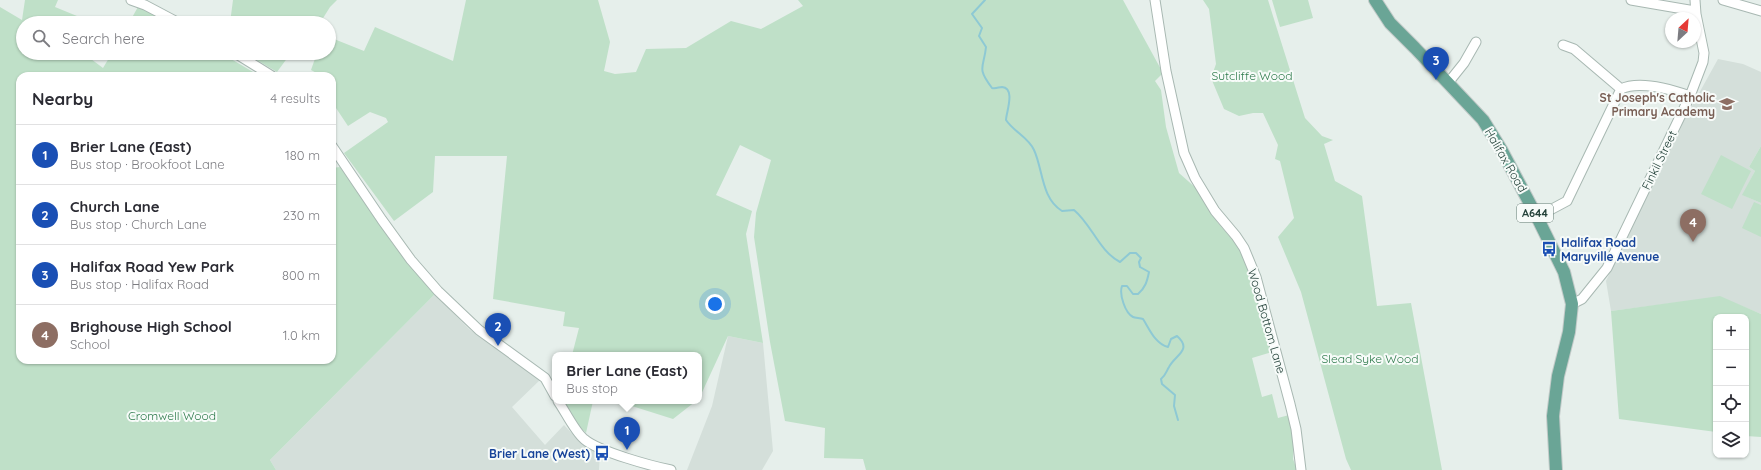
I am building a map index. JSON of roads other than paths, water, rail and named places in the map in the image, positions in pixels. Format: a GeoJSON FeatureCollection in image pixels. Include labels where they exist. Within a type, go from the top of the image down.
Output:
{"type":"FeatureCollection","features":[{"type":"Feature","properties":{"kind":"main road","name":"Halifax Road"},"geometry":{"type":"LineString","coordinates":[[1375,0],[1390,23],[1483,120],[1502,151],[1564,272],[1572,304],[1569,332],[1558,376],[1553,416],[1556,470]]}},
{"type":"Feature","properties":{"kind":"street"},"geometry":{"type":"LineString","coordinates":[[132,0],[166,16]]}},
{"type":"Feature","properties":{"kind":"street","name":"Wood Bottom Lane"},"geometry":{"type":"LineString","coordinates":[[1155,0],[1166,71],[1184,154],[1195,178],[1215,211],[1244,248],[1256,277],[1291,410],[1301,470]]}},
{"type":"Feature","properties":{"kind":"street"},"geometry":{"type":"LineString","coordinates":[[1631,0],[1695,11]]}},
{"type":"Feature","properties":{"kind":"street","name":"Finkil Street"},"geometry":{"type":"LineString","coordinates":[[1572,304],[1582,299],[1606,268],[1690,96],[1703,62],[1704,53],[1695,11],[1695,0]]}},
{"type":"Feature","properties":{"kind":"street"},"geometry":{"type":"LineString","coordinates":[[1723,0],[1761,12]]}},
{"type":"Feature","properties":{"kind":"street"},"geometry":{"type":"LineString","coordinates":[[1448,83],[1464,63],[1476,42]]}},
{"type":"Feature","properties":{"kind":"street"},"geometry":{"type":"LineString","coordinates":[[1564,45],[1575,45],[1621,88]]}},
{"type":"Feature","properties":{"kind":"street"},"geometry":{"type":"LineString","coordinates":[[246,60],[266,72]]}},
{"type":"Feature","properties":{"kind":"street"},"geometry":{"type":"LineString","coordinates":[[1537,217],[1567,201],[1621,88],[1628,85],[1668,88],[1690,96]]}},
{"type":"Feature","properties":{"kind":"street"},"geometry":{"type":"LineString","coordinates":[[336,152],[411,260],[479,330],[545,378],[552,391]]}},
{"type":"Feature","properties":{"kind":"street"},"geometry":{"type":"LineString","coordinates":[[560,404],[584,439],[596,446],[650,466],[671,470]]}},
{"type":"Feature","properties":{"kind":"waterway"},"geometry":{"type":"LineString","coordinates":[[985,0],[972,14],[982,28],[979,36],[986,47],[982,68],[984,76],[992,88],[1002,87],[1006,88],[1009,92],[1006,120],[1031,145],[1034,150],[1046,191],[1050,199],[1062,211],[1074,210],[1086,223],[1106,251],[1120,262],[1130,253],[1136,253],[1141,258],[1139,262],[1140,267],[1149,272],[1146,282],[1138,294],[1133,294],[1127,286],[1122,286],[1121,294],[1125,308],[1133,317],[1143,319],[1159,343],[1168,347],[1171,339],[1177,336],[1183,345],[1183,349],[1161,379],[1162,384],[1175,395],[1174,406],[1178,420]]}},
{"type":"Feature","properties":{"kind":"place","name":"Halifax Road Yew Park"},"geometry":{"type":"Point","coordinates":[1436,80]}},
{"type":"Feature","properties":{"kind":"place","name":"St Joseph's Catholic Primary Academy"},"geometry":{"type":"Point","coordinates":[1727,104]}},
{"type":"Feature","properties":{"kind":"place","name":"Brighouse High School"},"geometry":{"type":"Point","coordinates":[1693,242]}},
{"type":"Feature","properties":{"kind":"place","name":"Halifax Road Maryville Avenue"},"geometry":{"type":"Point","coordinates":[1549,249]}},
{"type":"Feature","properties":{"kind":"place","name":"Church Lane"},"geometry":{"type":"Point","coordinates":[498,346]}},
{"type":"Feature","properties":{"kind":"place","name":"Brier Lane (East)"},"geometry":{"type":"Point","coordinates":[627,450]}},
{"type":"Feature","properties":{"kind":"place","name":"Brier Lane (West)"},"geometry":{"type":"Point","coordinates":[602,453]}},
{"type":"Feature","properties":{"kind":"park label","name":"Sutcliffe Wood"},"geometry":{"type":"Point","coordinates":[1252,75]}},
{"type":"Feature","properties":{"kind":"park label","name":"Slead Syke Wood"},"geometry":{"type":"Point","coordinates":[1370,358]}},
{"type":"Feature","properties":{"kind":"park label","name":"Cromwell Wood"},"geometry":{"type":"Point","coordinates":[172,415]}}]}
